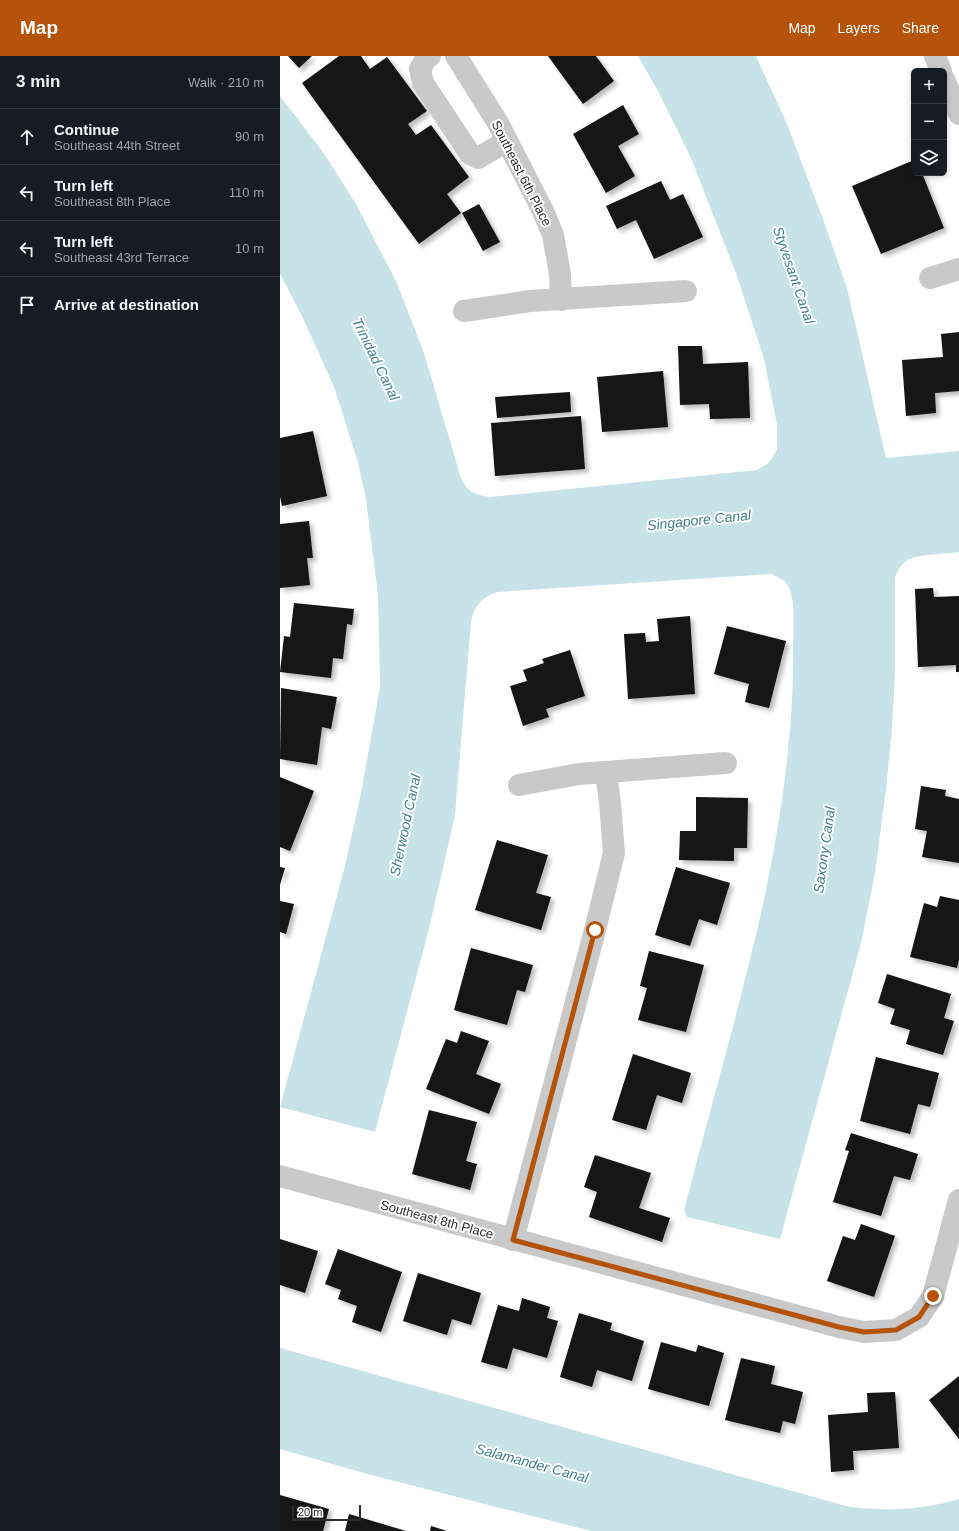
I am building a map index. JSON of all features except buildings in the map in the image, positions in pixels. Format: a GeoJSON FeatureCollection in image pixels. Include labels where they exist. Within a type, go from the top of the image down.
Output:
{"type":"FeatureCollection","features":[{"type":"Feature","properties":{"kind":"street"},"geometry":{"type":"LineString","coordinates":[[430,56],[426,59],[420,69],[423,82],[470,154],[478,158],[507,141]]}},
{"type":"Feature","properties":{"kind":"street","name":"Southeast 6th Place"},"geometry":{"type":"LineString","coordinates":[[456,56],[498,123],[553,235],[560,274],[561,300]]}},
{"type":"Feature","properties":{"kind":"street"},"geometry":{"type":"LineString","coordinates":[[934,56],[940,68]]}},
{"type":"Feature","properties":{"kind":"street"},"geometry":{"type":"LineString","coordinates":[[947,86],[959,114]]}},
{"type":"Feature","properties":{"kind":"street"},"geometry":{"type":"LineString","coordinates":[[930,278],[959,269]]}},
{"type":"Feature","properties":{"kind":"street"},"geometry":{"type":"LineString","coordinates":[[464,311],[530,301],[686,291]]}},
{"type":"Feature","properties":{"kind":"street"},"geometry":{"type":"LineString","coordinates":[[520,785],[579,774],[726,763]]}},
{"type":"Feature","properties":{"kind":"street"},"geometry":{"type":"LineString","coordinates":[[513,1240],[591,946],[614,853],[606,773]]}},
{"type":"Feature","properties":{"kind":"street","name":"Southeast 8th Place"},"geometry":{"type":"LineString","coordinates":[[280,1176],[513,1240],[839,1327],[864,1332],[896,1330],[919,1317],[933,1296],[959,1200]]}},
{"type":"Feature","properties":{"kind":"water"},"geometry":{"type":"Polygon","coordinates":[[[638,56],[756,56],[787,124],[847,288],[886,458],[959,451],[959,552],[910,559],[902,564],[895,577],[895,671],[892,729],[875,873],[861,943],[780,1239],[687,1217],[684,1210],[734,1022],[762,909],[775,845],[785,780],[793,683],[793,601],[788,585],[782,579],[771,574],[497,592],[479,603],[474,611],[471,622],[455,815],[429,929],[375,1132],[280,1107],[345,866],[361,793],[380,687],[378,595],[366,500],[358,462],[334,387],[302,316],[280,274],[280,96],[323,152],[356,204],[397,283],[424,353],[461,478],[469,490],[476,494],[490,497],[757,470],[767,464],[777,449],[777,425],[764,359],[737,276],[691,158],[659,93],[638,56]]]}},
{"type":"Feature","properties":{"kind":"water","name":"Salamander Canal"},"geometry":{"type":"Polygon","coordinates":[[[280,1348],[846,1506],[874,1509],[903,1509],[931,1506],[959,1499],[959,1531],[591,1531],[371,1475],[280,1449],[280,1348]]]}},
{"type":"Feature","properties":{"kind":"route"},"geometry":{"type":"LineString","coordinates":[[595,930],[513,1240],[839,1327],[864,1332],[896,1330],[919,1317],[933,1296]]}},
{"type":"Feature","properties":{"kind":"water label","name":"Styvesant Canal"},"geometry":{"type":"Point","coordinates":[794,275]}},
{"type":"Feature","properties":{"kind":"water label","name":"Trinidad Canal"},"geometry":{"type":"Point","coordinates":[376,359]}},
{"type":"Feature","properties":{"kind":"water label","name":"Singapore Canal"},"geometry":{"type":"Point","coordinates":[699,520]}},
{"type":"Feature","properties":{"kind":"water label","name":"Sherwood Canal"},"geometry":{"type":"Point","coordinates":[405,825]}},
{"type":"Feature","properties":{"kind":"water label","name":"Saxony Canal"},"geometry":{"type":"Point","coordinates":[824,850]}}]}
